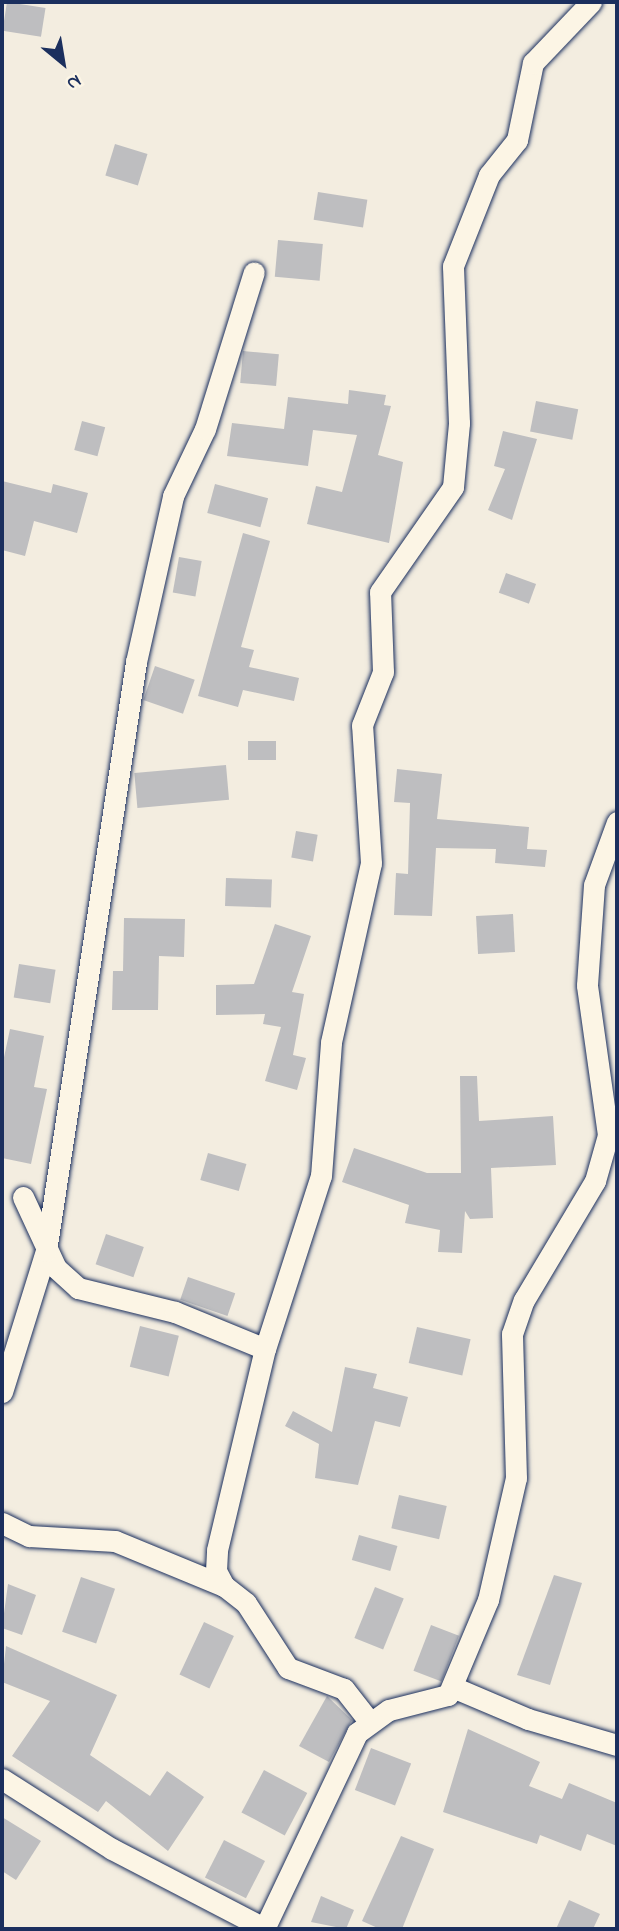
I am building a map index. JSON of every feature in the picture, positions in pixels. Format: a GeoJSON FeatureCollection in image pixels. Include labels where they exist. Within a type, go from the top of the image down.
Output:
{"type":"FeatureCollection","features":[{"type":"Feature","properties":{"kind":"street"},"geometry":{"type":"LineString","coordinates":[[224,1586],[216,1571],[217,1550],[265,1349],[320,1176],[331,1042],[371,863],[362,725],[383,672],[380,592],[453,487],[459,423],[453,266],[489,175],[517,140],[533,63],[591,2]]}},
{"type":"Feature","properties":{"kind":"street"},"geometry":{"type":"LineString","coordinates":[[2,1392],[46,1251],[136,662],[173,496],[205,429],[254,272]]}},
{"type":"Feature","properties":{"kind":"street"},"geometry":{"type":"LineString","coordinates":[[455,1688],[488,1600],[516,1478],[512,1334],[524,1300],[604,1159],[608,1135],[587,985],[594,885],[617,822]]}},
{"type":"Feature","properties":{"kind":"street"},"geometry":{"type":"LineString","coordinates":[[23,1197],[46,1251],[78,1288],[175,1312],[265,1349]]}},
{"type":"Feature","properties":{"kind":"street"},"geometry":{"type":"LineString","coordinates":[[2,1523],[29,1536],[115,1541],[224,1586],[246,1603],[288,1668],[344,1689],[369,1721]]}},
{"type":"Feature","properties":{"kind":"street"},"geometry":{"type":"LineString","coordinates":[[2,1779],[112,1849],[264,1929],[356,1733],[369,1721],[455,1688],[528,1719],[617,1745]]}},
{"type":"Feature","properties":{"kind":"building"},"geometry":{"type":"Polygon","coordinates":[[[7,2],[46,8],[41,37],[2,31],[7,2]]]}},
{"type":"Feature","properties":{"kind":"building"},"geometry":{"type":"Polygon","coordinates":[[[115,144],[148,154],[138,185],[105,176],[115,144]]]}},
{"type":"Feature","properties":{"kind":"building"},"geometry":{"type":"Polygon","coordinates":[[[318,192],[367,200],[363,227],[314,220],[318,192]]]}},
{"type":"Feature","properties":{"kind":"building"},"geometry":{"type":"Polygon","coordinates":[[[278,240],[323,244],[320,281],[275,277],[278,240]]]}},
{"type":"Feature","properties":{"kind":"building"},"geometry":{"type":"Polygon","coordinates":[[[243,351],[279,354],[276,386],[240,383],[243,351]]]}},
{"type":"Feature","properties":{"kind":"building"},"geometry":{"type":"Polygon","coordinates":[[[349,390],[386,395],[384,405],[391,406],[378,455],[403,462],[389,543],[307,524],[316,486],[342,492],[357,435],[313,430],[308,466],[227,456],[232,423],[284,429],[288,397],[348,404],[349,390]]]}},
{"type":"Feature","properties":{"kind":"building"},"geometry":{"type":"Polygon","coordinates":[[[536,401],[578,409],[572,440],[530,431],[536,401]]]}},
{"type":"Feature","properties":{"kind":"building"},"geometry":{"type":"Polygon","coordinates":[[[82,421],[105,427],[97,456],[74,450],[82,421]]]}},
{"type":"Feature","properties":{"kind":"building"},"geometry":{"type":"Polygon","coordinates":[[[503,431],[537,439],[512,520],[488,510],[505,469],[494,466],[503,431]]]}},
{"type":"Feature","properties":{"kind":"building"},"geometry":{"type":"Polygon","coordinates":[[[2,481],[51,493],[53,484],[88,493],[77,533],[34,521],[25,556],[2,550],[2,481]]]}},
{"type":"Feature","properties":{"kind":"building"},"geometry":{"type":"Polygon","coordinates":[[[215,484],[268,498],[260,527],[207,513],[215,484]]]}},
{"type":"Feature","properties":{"kind":"building"},"geometry":{"type":"Polygon","coordinates":[[[243,533],[270,541],[241,647],[254,650],[249,667],[299,678],[294,701],[243,690],[238,707],[198,696],[243,533]]]}},
{"type":"Feature","properties":{"kind":"building"},"geometry":{"type":"Polygon","coordinates":[[[179,557],[202,561],[195,596],[173,592],[179,557]]]}},
{"type":"Feature","properties":{"kind":"building"},"geometry":{"type":"Polygon","coordinates":[[[506,573],[536,584],[529,604],[499,593],[506,573]]]}},
{"type":"Feature","properties":{"kind":"building"},"geometry":{"type":"Polygon","coordinates":[[[155,666],[195,680],[183,714],[143,700],[155,666]]]}},
{"type":"Feature","properties":{"kind":"building"},"geometry":{"type":"Polygon","coordinates":[[[248,741],[276,741],[276,760],[248,760],[248,741]]]}},
{"type":"Feature","properties":{"kind":"building"},"geometry":{"type":"Polygon","coordinates":[[[226,765],[229,800],[137,808],[134,773],[226,765]]]}},
{"type":"Feature","properties":{"kind":"building"},"geometry":{"type":"Polygon","coordinates":[[[397,769],[442,774],[437,819],[529,827],[527,849],[547,850],[545,867],[495,863],[496,849],[436,848],[432,916],[394,915],[396,873],[408,874],[410,803],[394,802],[397,769]]]}},
{"type":"Feature","properties":{"kind":"building"},"geometry":{"type":"Polygon","coordinates":[[[296,831],[318,835],[313,861],[291,858],[296,831]]]}},
{"type":"Feature","properties":{"kind":"building"},"geometry":{"type":"Polygon","coordinates":[[[226,878],[272,880],[271,908],[225,906],[226,878]]]}},
{"type":"Feature","properties":{"kind":"building"},"geometry":{"type":"Polygon","coordinates":[[[513,914],[515,952],[478,954],[476,916],[513,914]]]}},
{"type":"Feature","properties":{"kind":"building"},"geometry":{"type":"Polygon","coordinates":[[[124,918],[185,919],[184,957],[159,956],[158,1010],[112,1010],[113,971],[123,971],[124,918]]]}},
{"type":"Feature","properties":{"kind":"building"},"geometry":{"type":"Polygon","coordinates":[[[275,924],[311,936],[292,992],[304,994],[293,1055],[306,1058],[297,1090],[265,1081],[281,1027],[263,1024],[265,1014],[216,1015],[216,985],[254,984],[275,924]]]}},
{"type":"Feature","properties":{"kind":"building"},"geometry":{"type":"Polygon","coordinates":[[[19,964],[56,970],[50,1003],[14,998],[19,964]]]}},
{"type":"Feature","properties":{"kind":"building"},"geometry":{"type":"Polygon","coordinates":[[[10,1029],[44,1036],[34,1087],[47,1089],[31,1164],[2,1158],[3,1062],[10,1029]]]}},
{"type":"Feature","properties":{"kind":"building"},"geometry":{"type":"Polygon","coordinates":[[[460,1076],[477,1076],[479,1121],[553,1116],[556,1165],[491,1168],[493,1218],[470,1219],[465,1211],[462,1253],[438,1252],[440,1230],[405,1223],[409,1205],[342,1182],[354,1148],[427,1173],[461,1173],[460,1076]]]}},
{"type":"Feature","properties":{"kind":"building"},"geometry":{"type":"Polygon","coordinates":[[[208,1153],[246,1164],[239,1191],[200,1180],[208,1153]]]}},
{"type":"Feature","properties":{"kind":"building"},"geometry":{"type":"Polygon","coordinates":[[[106,1234],[144,1247],[133,1277],[96,1264],[106,1234]]]}},
{"type":"Feature","properties":{"kind":"building"},"geometry":{"type":"Polygon","coordinates":[[[188,1277],[235,1293],[227,1316],[180,1300],[188,1277]]]}},
{"type":"Feature","properties":{"kind":"building"},"geometry":{"type":"Polygon","coordinates":[[[140,1326],[179,1336],[169,1376],[130,1367],[140,1326]]]}},
{"type":"Feature","properties":{"kind":"building"},"geometry":{"type":"Polygon","coordinates":[[[417,1327],[471,1339],[462,1375],[409,1363],[417,1327]]]}},
{"type":"Feature","properties":{"kind":"building"},"geometry":{"type":"Polygon","coordinates":[[[345,1367],[377,1374],[373,1388],[408,1397],[400,1427],[375,1421],[358,1485],[315,1478],[319,1444],[285,1426],[293,1411],[332,1432],[345,1367]]]}},
{"type":"Feature","properties":{"kind":"building"},"geometry":{"type":"Polygon","coordinates":[[[399,1495],[447,1506],[439,1539],[391,1528],[399,1495]]]}},
{"type":"Feature","properties":{"kind":"building"},"geometry":{"type":"Polygon","coordinates":[[[359,1535],[397,1546],[390,1571],[352,1560],[359,1535]]]}},
{"type":"Feature","properties":{"kind":"building"},"geometry":{"type":"Polygon","coordinates":[[[554,1575],[582,1583],[550,1685],[517,1675],[554,1575]]]}},
{"type":"Feature","properties":{"kind":"building"},"geometry":{"type":"Polygon","coordinates":[[[81,1577],[115,1589],[96,1644],[62,1632],[81,1577]]]}},
{"type":"Feature","properties":{"kind":"building"},"geometry":{"type":"Polygon","coordinates":[[[8,1584],[36,1595],[22,1635],[2,1628],[8,1584]]]}},
{"type":"Feature","properties":{"kind":"building"},"geometry":{"type":"Polygon","coordinates":[[[375,1587],[404,1599],[383,1650],[354,1638],[375,1587]]]}},
{"type":"Feature","properties":{"kind":"building"},"geometry":{"type":"Polygon","coordinates":[[[204,1622],[234,1636],[209,1689],[179,1675],[204,1622]]]}},
{"type":"Feature","properties":{"kind":"building"},"geometry":{"type":"Polygon","coordinates":[[[431,1625],[459,1636],[441,1681],[413,1671],[431,1625]]]}},
{"type":"Feature","properties":{"kind":"building"},"geometry":{"type":"Polygon","coordinates":[[[6,1646],[117,1695],[90,1755],[150,1796],[167,1771],[204,1797],[168,1851],[106,1801],[98,1812],[12,1756],[50,1701],[2,1682],[6,1646]]]}},
{"type":"Feature","properties":{"kind":"building"},"geometry":{"type":"Polygon","coordinates":[[[327,1696],[352,1720],[329,1762],[299,1746],[327,1696]]]}},
{"type":"Feature","properties":{"kind":"building"},"geometry":{"type":"Polygon","coordinates":[[[468,1729],[540,1762],[529,1786],[562,1799],[569,1783],[617,1803],[617,1846],[587,1834],[581,1851],[540,1835],[537,1844],[443,1812],[468,1729]]]}},
{"type":"Feature","properties":{"kind":"building"},"geometry":{"type":"Polygon","coordinates":[[[371,1748],[411,1763],[395,1805],[355,1790],[371,1748]]]}},
{"type":"Feature","properties":{"kind":"building"},"geometry":{"type":"Polygon","coordinates":[[[264,1770],[307,1793],[285,1835],[241,1812],[264,1770]]]}},
{"type":"Feature","properties":{"kind":"building"},"geometry":{"type":"Polygon","coordinates":[[[2,1817],[41,1841],[16,1880],[2,1871],[2,1817]]]}},
{"type":"Feature","properties":{"kind":"building"},"geometry":{"type":"Polygon","coordinates":[[[401,1836],[434,1849],[402,1929],[380,1929],[362,1921],[401,1836]]]}},
{"type":"Feature","properties":{"kind":"building"},"geometry":{"type":"Polygon","coordinates":[[[224,1840],[265,1861],[246,1898],[205,1877],[224,1840]]]}},
{"type":"Feature","properties":{"kind":"building"},"geometry":{"type":"Polygon","coordinates":[[[321,1896],[354,1910],[346,1929],[311,1922],[321,1896]]]}},
{"type":"Feature","properties":{"kind":"building"},"geometry":{"type":"Polygon","coordinates":[[[569,1900],[600,1914],[593,1929],[556,1929],[569,1900]]]}}]}
